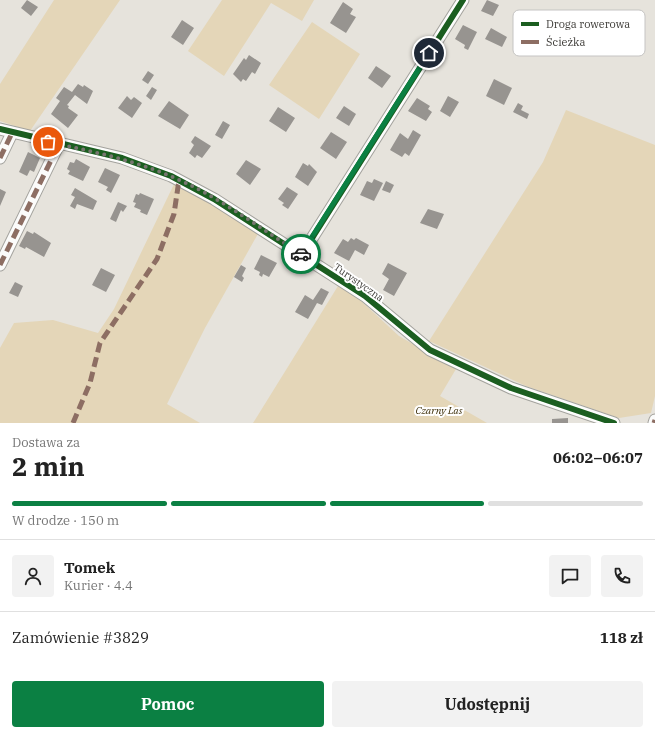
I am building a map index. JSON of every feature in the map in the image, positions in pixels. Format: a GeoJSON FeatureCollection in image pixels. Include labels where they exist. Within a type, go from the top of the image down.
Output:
{"type":"FeatureCollection","features":[{"type":"Feature","properties":{"kind":"street"},"geometry":{"type":"LineString","coordinates":[[302,254],[463,0]]}},
{"type":"Feature","properties":{"kind":"street","name":"Turystyczna"},"geometry":{"type":"LineString","coordinates":[[0,129],[12,134],[122,158],[171,176],[214,198],[365,296],[430,350],[511,388],[614,423]]}},
{"type":"Feature","properties":{"kind":"street"},"geometry":{"type":"LineString","coordinates":[[0,158],[12,134]]}},
{"type":"Feature","properties":{"kind":"street"},"geometry":{"type":"LineString","coordinates":[[0,265],[60,144]]}},
{"type":"Feature","properties":{"kind":"green space"},"geometry":{"type":"Polygon","coordinates":[[[54,0],[120,0],[30,131],[0,121],[0,84],[54,0]]]}},
{"type":"Feature","properties":{"kind":"green space"},"geometry":{"type":"Polygon","coordinates":[[[222,0],[314,0],[302,21],[271,3],[224,76],[188,51],[222,0]]]}},
{"type":"Feature","properties":{"kind":"green space"},"geometry":{"type":"Polygon","coordinates":[[[312,22],[360,54],[319,119],[269,85],[312,22]]]}},
{"type":"Feature","properties":{"kind":"green space"},"geometry":{"type":"Polygon","coordinates":[[[566,110],[655,145],[655,396],[651,413],[619,418],[526,386],[429,341],[543,162],[566,110]]]}},
{"type":"Feature","properties":{"kind":"green space"},"geometry":{"type":"Polygon","coordinates":[[[175,182],[259,232],[205,328],[167,404],[200,423],[0,423],[0,348],[14,323],[53,320],[98,333],[114,309],[175,182]]]}},
{"type":"Feature","properties":{"kind":"green space","name":"Czarny Las"},"geometry":{"type":"Polygon","coordinates":[[[338,286],[360,300],[399,336],[456,369],[440,396],[487,423],[253,423],[338,286]]]}},
{"type":"Feature","properties":{"kind":"building"},"geometry":{"type":"Polygon","coordinates":[[[27,0],[38,7],[31,16],[21,8],[27,0]]]}},
{"type":"Feature","properties":{"kind":"building"},"geometry":{"type":"Polygon","coordinates":[[[487,0],[499,5],[493,16],[481,11],[487,0]]]}},
{"type":"Feature","properties":{"kind":"building"},"geometry":{"type":"Polygon","coordinates":[[[343,2],[353,9],[350,14],[356,17],[346,33],[330,23],[343,2]]]}},
{"type":"Feature","properties":{"kind":"building"},"geometry":{"type":"Polygon","coordinates":[[[182,20],[194,28],[183,45],[171,37],[182,20]]]}},
{"type":"Feature","properties":{"kind":"building"},"geometry":{"type":"Polygon","coordinates":[[[463,25],[477,32],[468,50],[464,48],[465,45],[455,39],[463,25]]]}},
{"type":"Feature","properties":{"kind":"building"},"geometry":{"type":"Polygon","coordinates":[[[491,28],[507,37],[502,47],[485,39],[491,28]]]}},
{"type":"Feature","properties":{"kind":"building"},"geometry":{"type":"Polygon","coordinates":[[[249,55],[261,63],[255,74],[252,72],[246,81],[243,79],[241,82],[233,74],[244,58],[246,60],[249,55]]]}},
{"type":"Feature","properties":{"kind":"building"},"geometry":{"type":"Polygon","coordinates":[[[376,66],[391,76],[382,88],[368,78],[376,66]]]}},
{"type":"Feature","properties":{"kind":"building"},"geometry":{"type":"Polygon","coordinates":[[[148,71],[154,75],[148,84],[142,80],[148,71]]]}},
{"type":"Feature","properties":{"kind":"building"},"geometry":{"type":"Polygon","coordinates":[[[494,79],[512,88],[504,105],[486,96],[494,79]]]}},
{"type":"Feature","properties":{"kind":"building"},"geometry":{"type":"Polygon","coordinates":[[[78,84],[83,87],[84,85],[93,91],[87,104],[75,95],[67,105],[69,106],[68,108],[78,115],[68,128],[51,114],[60,101],[56,98],[64,87],[72,92],[78,84]]]}},
{"type":"Feature","properties":{"kind":"building"},"geometry":{"type":"Polygon","coordinates":[[[152,87],[157,90],[151,100],[146,96],[152,87]]]}},
{"type":"Feature","properties":{"kind":"building"},"geometry":{"type":"Polygon","coordinates":[[[127,96],[131,100],[134,97],[142,103],[132,118],[118,108],[127,96]]]}},
{"type":"Feature","properties":{"kind":"building"},"geometry":{"type":"Polygon","coordinates":[[[448,96],[459,102],[450,117],[440,111],[448,96]]]}},
{"type":"Feature","properties":{"kind":"building"},"geometry":{"type":"Polygon","coordinates":[[[417,98],[430,106],[428,109],[432,112],[426,121],[408,111],[417,98]]]}},
{"type":"Feature","properties":{"kind":"building"},"geometry":{"type":"Polygon","coordinates":[[[169,101],[189,115],[180,129],[158,116],[169,101]]]}},
{"type":"Feature","properties":{"kind":"building"},"geometry":{"type":"Polygon","coordinates":[[[518,103],[523,106],[521,110],[529,114],[527,119],[513,112],[518,103]]]}},
{"type":"Feature","properties":{"kind":"building"},"geometry":{"type":"Polygon","coordinates":[[[344,106],[356,114],[349,126],[336,118],[344,106]]]}},
{"type":"Feature","properties":{"kind":"building"},"geometry":{"type":"Polygon","coordinates":[[[278,107],[295,118],[286,132],[269,121],[278,107]]]}},
{"type":"Feature","properties":{"kind":"building"},"geometry":{"type":"Polygon","coordinates":[[[223,121],[230,125],[222,139],[215,135],[223,121]]]}},
{"type":"Feature","properties":{"kind":"building"},"geometry":{"type":"Polygon","coordinates":[[[413,130],[421,135],[409,156],[405,153],[402,157],[390,150],[400,133],[408,139],[413,130]]]}},
{"type":"Feature","properties":{"kind":"building"},"geometry":{"type":"Polygon","coordinates":[[[331,132],[347,142],[336,159],[320,148],[331,132]]]}},
{"type":"Feature","properties":{"kind":"building"},"geometry":{"type":"Polygon","coordinates":[[[195,136],[211,146],[202,158],[197,155],[195,158],[189,153],[194,145],[191,142],[195,136]]]}},
{"type":"Feature","properties":{"kind":"building"},"geometry":{"type":"Polygon","coordinates":[[[28,152],[40,158],[34,172],[30,170],[27,176],[19,172],[28,152]]]}},
{"type":"Feature","properties":{"kind":"building"},"geometry":{"type":"Polygon","coordinates":[[[76,159],[90,167],[83,181],[68,174],[70,171],[67,169],[70,162],[74,163],[76,159]]]}},
{"type":"Feature","properties":{"kind":"building"},"geometry":{"type":"Polygon","coordinates":[[[246,160],[261,169],[250,185],[236,174],[246,160]]]}},
{"type":"Feature","properties":{"kind":"building"},"geometry":{"type":"Polygon","coordinates":[[[303,163],[308,166],[309,164],[317,172],[308,186],[295,177],[303,163]]]}},
{"type":"Feature","properties":{"kind":"building"},"geometry":{"type":"Polygon","coordinates":[[[105,168],[120,175],[111,193],[106,190],[108,187],[98,182],[105,168]]]}},
{"type":"Feature","properties":{"kind":"building"},"geometry":{"type":"Polygon","coordinates":[[[374,179],[383,183],[374,201],[360,195],[367,181],[372,183],[374,179]]]}},
{"type":"Feature","properties":{"kind":"building"},"geometry":{"type":"Polygon","coordinates":[[[386,181],[394,185],[390,193],[382,190],[386,181]]]}},
{"type":"Feature","properties":{"kind":"building"},"geometry":{"type":"Polygon","coordinates":[[[287,187],[298,194],[288,209],[282,205],[284,203],[278,199],[287,187]]]}},
{"type":"Feature","properties":{"kind":"building"},"geometry":{"type":"Polygon","coordinates":[[[75,188],[97,201],[93,210],[77,204],[75,209],[70,206],[75,197],[71,195],[75,188]]]}},
{"type":"Feature","properties":{"kind":"building"},"geometry":{"type":"Polygon","coordinates":[[[0,189],[6,192],[0,206],[0,189]]]}},
{"type":"Feature","properties":{"kind":"building"},"geometry":{"type":"Polygon","coordinates":[[[140,193],[154,199],[147,215],[134,207],[136,203],[133,202],[136,194],[139,195],[140,193]]]}},
{"type":"Feature","properties":{"kind":"building"},"geometry":{"type":"Polygon","coordinates":[[[118,202],[127,206],[123,212],[121,210],[116,222],[110,219],[118,202]]]}},
{"type":"Feature","properties":{"kind":"building"},"geometry":{"type":"Polygon","coordinates":[[[428,209],[444,214],[437,229],[420,223],[428,209]]]}},
{"type":"Feature","properties":{"kind":"building"},"geometry":{"type":"Polygon","coordinates":[[[27,231],[33,234],[34,232],[51,243],[44,257],[26,247],[25,249],[19,246],[27,231]]]}},
{"type":"Feature","properties":{"kind":"building"},"geometry":{"type":"Polygon","coordinates":[[[351,238],[354,240],[356,238],[369,245],[364,255],[355,250],[349,261],[334,253],[343,239],[348,242],[351,238]]]}},
{"type":"Feature","properties":{"kind":"building"},"geometry":{"type":"Polygon","coordinates":[[[261,255],[277,263],[269,277],[263,274],[262,277],[259,275],[260,272],[254,269],[261,255]]]}},
{"type":"Feature","properties":{"kind":"building"},"geometry":{"type":"Polygon","coordinates":[[[388,263],[407,273],[394,296],[383,290],[389,279],[382,274],[388,263]]]}},
{"type":"Feature","properties":{"kind":"building"},"geometry":{"type":"Polygon","coordinates":[[[241,265],[246,268],[242,276],[244,278],[242,282],[234,277],[241,265]]]}},
{"type":"Feature","properties":{"kind":"building"},"geometry":{"type":"Polygon","coordinates":[[[101,268],[115,275],[106,292],[92,285],[101,268]]]}},
{"type":"Feature","properties":{"kind":"building"},"geometry":{"type":"Polygon","coordinates":[[[15,282],[23,286],[18,297],[9,293],[15,282]]]}},
{"type":"Feature","properties":{"kind":"building"},"geometry":{"type":"Polygon","coordinates":[[[321,288],[329,292],[322,305],[317,303],[308,319],[295,312],[305,295],[313,300],[321,288]]]}},
{"type":"Feature","properties":{"kind":"building"},"geometry":{"type":"Polygon","coordinates":[[[568,418],[568,423],[552,423],[552,419],[568,418]]]}},
{"type":"Feature","properties":{"kind":"marked path"},"geometry":{"type":"LineString","coordinates":[[0,158],[12,133]]}},
{"type":"Feature","properties":{"kind":"marked path"},"geometry":{"type":"LineString","coordinates":[[0,265],[59,144]]}},
{"type":"Feature","properties":{"kind":"marked path"},"geometry":{"type":"LineString","coordinates":[[73,423],[90,383],[100,343],[157,259],[174,214],[179,180]]}},
{"type":"Feature","properties":{"kind":"cycle path"},"geometry":{"type":"LineString","coordinates":[[302,254],[463,0]]}},
{"type":"Feature","properties":{"kind":"cycle path"},"geometry":{"type":"LineString","coordinates":[[0,129],[122,158],[171,176],[214,199],[365,296],[430,350],[511,388],[614,423]]}},
{"type":"Feature","properties":{"kind":"way so far"},"geometry":{"type":"LineString","coordinates":[[48,142],[122,158],[171,176],[214,198],[301,254]]}},
{"type":"Feature","properties":{"kind":"route"},"geometry":{"type":"LineString","coordinates":[[301,254],[429,53]]}}]}
